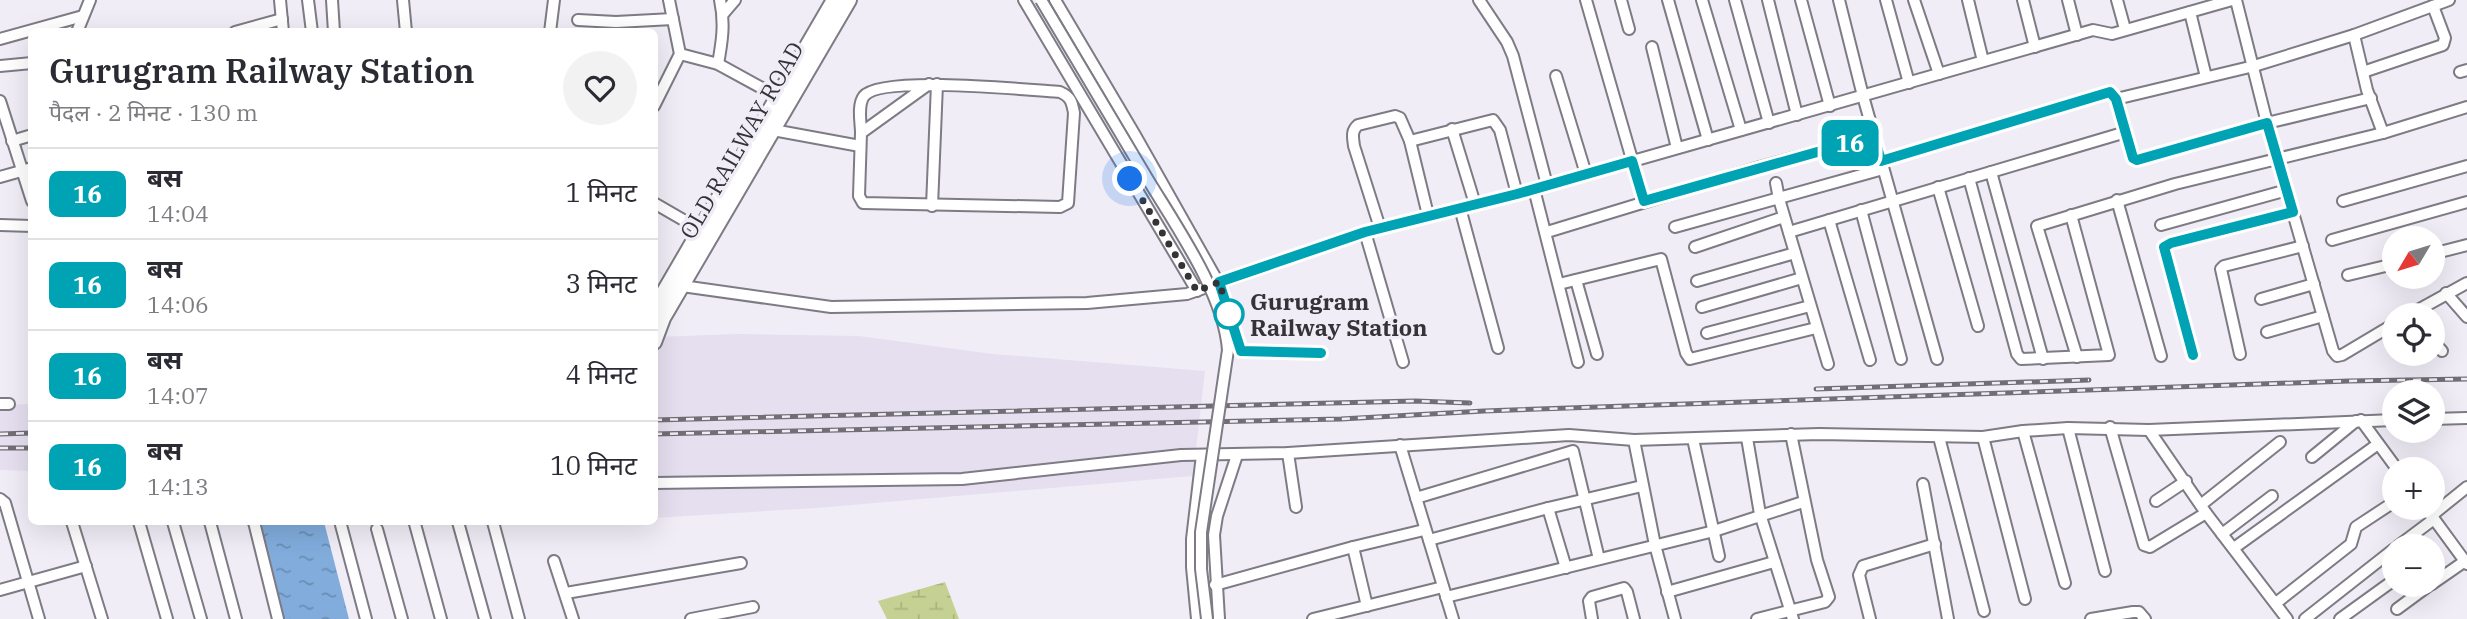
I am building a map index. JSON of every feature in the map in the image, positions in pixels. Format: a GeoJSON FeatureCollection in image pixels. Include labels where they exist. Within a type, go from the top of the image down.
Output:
{"type":"FeatureCollection","features":[{"type":"Feature","properties":{"kind":"main road","name":"OLD RAILWAY ROAD"},"geometry":{"type":"LineString","coordinates":[[658,331],[663,318],[773,130],[783,99],[834,0]]}},
{"type":"Feature","properties":{"kind":"main road","name":"OLD RAILWAY ROAD"},"geometry":{"type":"LineString","coordinates":[[658,302],[699,229],[849,0]]}},
{"type":"Feature","properties":{"kind":"street"},"geometry":{"type":"LineString","coordinates":[[78,28],[90,0]]}},
{"type":"Feature","properties":{"kind":"street"},"geometry":{"type":"LineString","coordinates":[[280,0],[283,28]]}},
{"type":"Feature","properties":{"kind":"street"},"geometry":{"type":"LineString","coordinates":[[308,0],[312,28]]}},
{"type":"Feature","properties":{"kind":"street"},"geometry":{"type":"LineString","coordinates":[[332,0],[334,28]]}},
{"type":"Feature","properties":{"kind":"street"},"geometry":{"type":"LineString","coordinates":[[403,0],[406,28]]}},
{"type":"Feature","properties":{"kind":"street"},"geometry":{"type":"LineString","coordinates":[[550,28],[554,0]]}},
{"type":"Feature","properties":{"kind":"street"},"geometry":{"type":"LineString","coordinates":[[658,98],[680,54],[669,0]]}},
{"type":"Feature","properties":{"kind":"street"},"geometry":{"type":"LineString","coordinates":[[718,65],[723,38],[720,0]]}},
{"type":"Feature","properties":{"kind":"street"},"geometry":{"type":"LineString","coordinates":[[723,14],[735,0]]}},
{"type":"Feature","properties":{"kind":"street"},"geometry":{"type":"LineString","coordinates":[[1024,0],[1197,291]]}},
{"type":"Feature","properties":{"kind":"street"},"geometry":{"type":"LineString","coordinates":[[1041,0],[1186,244],[1209,287],[1225,326],[1228,350],[1200,532],[1207,619]]}},
{"type":"Feature","properties":{"kind":"street"},"geometry":{"type":"LineString","coordinates":[[1055,0],[1136,135],[1219,282],[1241,351],[1321,353]]}},
{"type":"Feature","properties":{"kind":"street"},"geometry":{"type":"LineString","coordinates":[[1479,0],[1507,42],[1513,56],[1547,185]]}},
{"type":"Feature","properties":{"kind":"street"},"geometry":{"type":"LineString","coordinates":[[1586,0],[1644,201]]}},
{"type":"Feature","properties":{"kind":"street"},"geometry":{"type":"LineString","coordinates":[[1621,0],[1629,29]]}},
{"type":"Feature","properties":{"kind":"street"},"geometry":{"type":"LineString","coordinates":[[1668,0],[1708,140]]}},
{"type":"Feature","properties":{"kind":"street"},"geometry":{"type":"LineString","coordinates":[[1702,0],[1741,130]]}},
{"type":"Feature","properties":{"kind":"street"},"geometry":{"type":"LineString","coordinates":[[1735,0],[1769,122]]}},
{"type":"Feature","properties":{"kind":"street"},"geometry":{"type":"LineString","coordinates":[[1769,0],[1797,115]]}},
{"type":"Feature","properties":{"kind":"street"},"geometry":{"type":"LineString","coordinates":[[1801,0],[1830,106]]}},
{"type":"Feature","properties":{"kind":"street"},"geometry":{"type":"LineString","coordinates":[[1839,0],[1863,96],[1937,359]]}},
{"type":"Feature","properties":{"kind":"street"},"geometry":{"type":"LineString","coordinates":[[1886,0],[1909,83]]}},
{"type":"Feature","properties":{"kind":"street"},"geometry":{"type":"LineString","coordinates":[[1914,0],[1939,74]]}},
{"type":"Feature","properties":{"kind":"street"},"geometry":{"type":"LineString","coordinates":[[1968,0],[1983,61]]}},
{"type":"Feature","properties":{"kind":"street"},"geometry":{"type":"LineString","coordinates":[[2023,0],[2035,47]]}},
{"type":"Feature","properties":{"kind":"street"},"geometry":{"type":"LineString","coordinates":[[2068,0],[2077,36]]}},
{"type":"Feature","properties":{"kind":"street"},"geometry":{"type":"LineString","coordinates":[[2117,0],[2125,29]]}},
{"type":"Feature","properties":{"kind":"street"},"geometry":{"type":"LineString","coordinates":[[682,286],[831,307],[1087,303],[1197,291],[1365,232],[1517,194],[2093,30],[2107,34],[2234,0],[2333,351],[2337,356],[2382,331]]}},
{"type":"Feature","properties":{"kind":"street"},"geometry":{"type":"LineString","coordinates":[[2116,99],[2254,66],[2354,35],[2449,0]]}},
{"type":"Feature","properties":{"kind":"street"},"geometry":{"type":"LineString","coordinates":[[2363,72],[2443,45],[2445,38],[2433,6]]}},
{"type":"Feature","properties":{"kind":"street"},"geometry":{"type":"LineString","coordinates":[[2190,12],[2206,77]]}},
{"type":"Feature","properties":{"kind":"street"},"geometry":{"type":"LineString","coordinates":[[40,28],[83,16]]}},
{"type":"Feature","properties":{"kind":"street"},"geometry":{"type":"LineString","coordinates":[[249,28],[282,19]]}},
{"type":"Feature","properties":{"kind":"street"},"geometry":{"type":"LineString","coordinates":[[578,20],[616,22],[673,19]]}},
{"type":"Feature","properties":{"kind":"street"},"geometry":{"type":"LineString","coordinates":[[0,39],[28,31]]}},
{"type":"Feature","properties":{"kind":"street"},"geometry":{"type":"LineString","coordinates":[[2354,35],[2383,133]]}},
{"type":"Feature","properties":{"kind":"street"},"geometry":{"type":"LineString","coordinates":[[1652,47],[1677,148]]}},
{"type":"Feature","properties":{"kind":"street"},"geometry":{"type":"LineString","coordinates":[[680,54],[718,65],[783,99]]}},
{"type":"Feature","properties":{"kind":"street"},"geometry":{"type":"LineString","coordinates":[[0,66],[28,63]]}},
{"type":"Feature","properties":{"kind":"street"},"geometry":{"type":"LineString","coordinates":[[1556,76],[1586,174]]}},
{"type":"Feature","properties":{"kind":"street"},"geometry":{"type":"LineString","coordinates":[[861,133],[933,84]]}},
{"type":"Feature","properties":{"kind":"street"},"geometry":{"type":"LineString","coordinates":[[932,206],[933,84]]}},
{"type":"Feature","properties":{"kind":"street"},"geometry":{"type":"LineString","coordinates":[[933,84],[1060,92],[1068,95],[1074,113],[1068,203],[1060,207],[863,203],[859,197],[861,133],[861,103],[869,92],[933,84]]}},
{"type":"Feature","properties":{"kind":"street"},"geometry":{"type":"LineString","coordinates":[[1675,227],[1779,199],[2110,92],[2116,99],[2133,158],[2137,160],[2267,123],[2371,98]]}},
{"type":"Feature","properties":{"kind":"street"},"geometry":{"type":"LineString","coordinates":[[0,177],[27,170],[7,135],[1,104]]}},
{"type":"Feature","properties":{"kind":"street"},"geometry":{"type":"LineString","coordinates":[[2077,357],[2037,226],[2117,200],[2278,157],[2383,133],[2467,107]]}},
{"type":"Feature","properties":{"kind":"street"},"geometry":{"type":"LineString","coordinates":[[1380,228],[1354,146],[1354,129],[1358,125],[1395,116],[1400,118],[1410,141],[1428,215]]}},
{"type":"Feature","properties":{"kind":"street"},"geometry":{"type":"LineString","coordinates":[[1410,141],[1488,120],[1497,123],[1517,194]]}},
{"type":"Feature","properties":{"kind":"street"},"geometry":{"type":"LineString","coordinates":[[1452,129],[1475,204]]}},
{"type":"Feature","properties":{"kind":"street"},"geometry":{"type":"LineString","coordinates":[[773,130],[860,146]]}},
{"type":"Feature","properties":{"kind":"street"},"geometry":{"type":"LineString","coordinates":[[1788,232],[2126,132]]}},
{"type":"Feature","properties":{"kind":"street"},"geometry":{"type":"LineString","coordinates":[[7,135],[28,135]]}},
{"type":"Feature","properties":{"kind":"street"},"geometry":{"type":"LineString","coordinates":[[1547,232],[1644,201],[1874,136]]}},
{"type":"Feature","properties":{"kind":"street"},"geometry":{"type":"LineString","coordinates":[[2343,201],[2467,166]]}},
{"type":"Feature","properties":{"kind":"street"},"geometry":{"type":"LineString","coordinates":[[1991,172],[2043,359]]}},
{"type":"Feature","properties":{"kind":"street"},"geometry":{"type":"LineString","coordinates":[[1969,178],[2018,357],[2025,360],[2109,355],[2071,215]]}},
{"type":"Feature","properties":{"kind":"street"},"geometry":{"type":"LineString","coordinates":[[1776,183],[1828,364]]}},
{"type":"Feature","properties":{"kind":"street"},"geometry":{"type":"LineString","coordinates":[[1938,187],[1978,326]]}},
{"type":"Feature","properties":{"kind":"street"},"geometry":{"type":"LineString","coordinates":[[1534,189],[1578,362]]}},
{"type":"Feature","properties":{"kind":"street"},"geometry":{"type":"LineString","coordinates":[[2161,225],[2287,190]]}},
{"type":"Feature","properties":{"kind":"street"},"geometry":{"type":"LineString","coordinates":[[2117,200],[2161,356]]}},
{"type":"Feature","properties":{"kind":"street"},"geometry":{"type":"LineString","coordinates":[[2332,240],[2467,202]]}},
{"type":"Feature","properties":{"kind":"street"},"geometry":{"type":"LineString","coordinates":[[658,207],[699,229]]}},
{"type":"Feature","properties":{"kind":"street"},"geometry":{"type":"LineString","coordinates":[[1460,208],[1498,348]]}},
{"type":"Feature","properties":{"kind":"street"},"geometry":{"type":"LineString","coordinates":[[1861,210],[1901,359]]}},
{"type":"Feature","properties":{"kind":"street"},"geometry":{"type":"LineString","coordinates":[[2193,355],[2164,247],[2293,212]]}},
{"type":"Feature","properties":{"kind":"street"},"geometry":{"type":"LineString","coordinates":[[1695,247],[1784,217]]}},
{"type":"Feature","properties":{"kind":"street"},"geometry":{"type":"LineString","coordinates":[[1829,220],[1870,360]]}},
{"type":"Feature","properties":{"kind":"street"},"geometry":{"type":"LineString","coordinates":[[0,225],[28,226]]}},
{"type":"Feature","properties":{"kind":"street"},"geometry":{"type":"LineString","coordinates":[[1365,232],[1402,362]]}},
{"type":"Feature","properties":{"kind":"street"},"geometry":{"type":"LineString","coordinates":[[2445,251],[2467,245]]}},
{"type":"Feature","properties":{"kind":"street"},"geometry":{"type":"LineString","coordinates":[[2240,354],[2221,269],[2303,246]]}},
{"type":"Feature","properties":{"kind":"street"},"geometry":{"type":"LineString","coordinates":[[1697,281],[1795,253]]}},
{"type":"Feature","properties":{"kind":"street"},"geometry":{"type":"LineString","coordinates":[[1559,284],[1661,259],[1685,354],[1690,359],[1816,328]]}},
{"type":"Feature","properties":{"kind":"street"},"geometry":{"type":"LineString","coordinates":[[2348,275],[2382,267]]}},
{"type":"Feature","properties":{"kind":"street"},"geometry":{"type":"LineString","coordinates":[[1702,307],[1802,278]]}},
{"type":"Feature","properties":{"kind":"street"},"geometry":{"type":"LineString","coordinates":[[1576,280],[1597,354]]}},
{"type":"Feature","properties":{"kind":"street"},"geometry":{"type":"LineString","coordinates":[[2430,303],[2467,283]]}},
{"type":"Feature","properties":{"kind":"street"},"geometry":{"type":"LineString","coordinates":[[2261,299],[2314,284]]}},
{"type":"Feature","properties":{"kind":"street"},"geometry":{"type":"LineString","coordinates":[[2446,293],[2467,317]]}},
{"type":"Feature","properties":{"kind":"street"},"geometry":{"type":"LineString","coordinates":[[1707,333],[1810,306]]}},
{"type":"Feature","properties":{"kind":"street"},"geometry":{"type":"LineString","coordinates":[[2267,332],[2323,316]]}},
{"type":"Feature","properties":{"kind":"street"},"geometry":{"type":"LineString","coordinates":[[2445,419],[2467,418]]}},
{"type":"Feature","properties":{"kind":"street"},"geometry":{"type":"LineString","coordinates":[[658,483],[962,479],[1181,454],[1288,453],[1569,435],[1634,440],[1746,438],[1791,434],[1983,437],[2068,428],[2148,430],[2382,420]]}},
{"type":"Feature","properties":{"kind":"street"},"geometry":{"type":"LineString","coordinates":[[2358,421],[2388,457]]}},
{"type":"Feature","properties":{"kind":"street"},"geometry":{"type":"LineString","coordinates":[[2312,457],[2358,421]]}},
{"type":"Feature","properties":{"kind":"street"},"geometry":{"type":"LineString","coordinates":[[2110,427],[2143,543],[2150,547],[2204,508],[2280,442]]}},
{"type":"Feature","properties":{"kind":"street"},"geometry":{"type":"LineString","coordinates":[[2068,428],[2105,571]]}},
{"type":"Feature","properties":{"kind":"street"},"geometry":{"type":"LineString","coordinates":[[2148,430],[2287,619]]}},
{"type":"Feature","properties":{"kind":"street"},"geometry":{"type":"LineString","coordinates":[[2023,431],[2065,583]]}},
{"type":"Feature","properties":{"kind":"street"},"geometry":{"type":"LineString","coordinates":[[1757,619],[1792,615],[1825,603],[1829,597],[1803,502],[1791,434]]}},
{"type":"Feature","properties":{"kind":"street"},"geometry":{"type":"LineString","coordinates":[[1569,435],[1599,559]]}},
{"type":"Feature","properties":{"kind":"street"},"geometry":{"type":"LineString","coordinates":[[1939,437],[1984,611]]}},
{"type":"Feature","properties":{"kind":"street"},"geometry":{"type":"LineString","coordinates":[[1983,437],[2025,599]]}},
{"type":"Feature","properties":{"kind":"street"},"geometry":{"type":"LineString","coordinates":[[1746,438],[1760,514],[1792,615]]}},
{"type":"Feature","properties":{"kind":"street"},"geometry":{"type":"LineString","coordinates":[[1693,439],[1719,556]]}},
{"type":"Feature","properties":{"kind":"street"},"geometry":{"type":"LineString","coordinates":[[1634,440],[1654,545],[1675,619]]}},
{"type":"Feature","properties":{"kind":"street"},"geometry":{"type":"LineString","coordinates":[[2234,548],[2378,443]]}},
{"type":"Feature","properties":{"kind":"street"},"geometry":{"type":"LineString","coordinates":[[1400,446],[1453,619]]}},
{"type":"Feature","properties":{"kind":"street"},"geometry":{"type":"LineString","coordinates":[[1416,498],[1573,451]]}},
{"type":"Feature","properties":{"kind":"street"},"geometry":{"type":"LineString","coordinates":[[1288,453],[1296,506]]}},
{"type":"Feature","properties":{"kind":"street"},"geometry":{"type":"LineString","coordinates":[[1198,619],[1192,539],[1202,454]]}},
{"type":"Feature","properties":{"kind":"street"},"geometry":{"type":"LineString","coordinates":[[1219,619],[1213,536],[1237,455]]}},
{"type":"Feature","properties":{"kind":"street"},"geometry":{"type":"LineString","coordinates":[[2156,501],[2186,481]]}},
{"type":"Feature","properties":{"kind":"street"},"geometry":{"type":"LineString","coordinates":[[1923,484],[1948,619]]}},
{"type":"Feature","properties":{"kind":"street"},"geometry":{"type":"LineString","coordinates":[[1215,585],[1353,547],[1426,535],[1642,486]]}},
{"type":"Feature","properties":{"kind":"street"},"geometry":{"type":"LineString","coordinates":[[2445,503],[2467,487]]}},
{"type":"Feature","properties":{"kind":"street"},"geometry":{"type":"LineString","coordinates":[[2222,534],[2272,496]]}},
{"type":"Feature","properties":{"kind":"street"},"geometry":{"type":"LineString","coordinates":[[0,499],[5,503],[38,619]]}},
{"type":"Feature","properties":{"kind":"street"},"geometry":{"type":"LineString","coordinates":[[1313,619],[1566,568],[1714,531],[1803,502]]}},
{"type":"Feature","properties":{"kind":"street"},"geometry":{"type":"LineString","coordinates":[[1548,508],[1566,568]]}},
{"type":"Feature","properties":{"kind":"street"},"geometry":{"type":"LineString","coordinates":[[2276,603],[2351,544],[2356,527],[2382,510]]}},
{"type":"Feature","properties":{"kind":"street"},"geometry":{"type":"LineString","coordinates":[[2410,534],[2424,520]]}},
{"type":"Feature","properties":{"kind":"street"},"geometry":{"type":"LineString","coordinates":[[2435,520],[2464,555],[2445,572]]}},
{"type":"Feature","properties":{"kind":"street"},"geometry":{"type":"LineString","coordinates":[[73,525],[102,619]]}},
{"type":"Feature","properties":{"kind":"street"},"geometry":{"type":"LineString","coordinates":[[140,525],[167,619]]}},
{"type":"Feature","properties":{"kind":"street"},"geometry":{"type":"LineString","coordinates":[[174,525],[201,619]]}},
{"type":"Feature","properties":{"kind":"street"},"geometry":{"type":"LineString","coordinates":[[211,525],[236,619]]}},
{"type":"Feature","properties":{"kind":"street"},"geometry":{"type":"LineString","coordinates":[[255,525],[278,619]]}},
{"type":"Feature","properties":{"kind":"street"},"geometry":{"type":"LineString","coordinates":[[341,525],[366,619]]}},
{"type":"Feature","properties":{"kind":"street"},"geometry":{"type":"LineString","coordinates":[[415,525],[441,619]]}},
{"type":"Feature","properties":{"kind":"street"},"geometry":{"type":"LineString","coordinates":[[459,525],[485,619]]}},
{"type":"Feature","properties":{"kind":"street"},"geometry":{"type":"LineString","coordinates":[[494,525],[519,619]]}},
{"type":"Feature","properties":{"kind":"street"},"geometry":{"type":"LineString","coordinates":[[377,529],[402,619]]}},
{"type":"Feature","properties":{"kind":"street"},"geometry":{"type":"LineString","coordinates":[[1870,619],[1859,575],[1863,566],[1935,544]]}},
{"type":"Feature","properties":{"kind":"street"},"geometry":{"type":"LineString","coordinates":[[1353,547],[1367,606]]}},
{"type":"Feature","properties":{"kind":"street"},"geometry":{"type":"LineString","coordinates":[[2305,619],[2382,558]]}},
{"type":"Feature","properties":{"kind":"street"},"geometry":{"type":"LineString","coordinates":[[554,561],[573,619]]}},
{"type":"Feature","properties":{"kind":"street"},"geometry":{"type":"LineString","coordinates":[[1667,593],[1774,562]]}},
{"type":"Feature","properties":{"kind":"street"},"geometry":{"type":"LineString","coordinates":[[566,593],[741,563]]}},
{"type":"Feature","properties":{"kind":"street"},"geometry":{"type":"LineString","coordinates":[[0,590],[28,580],[86,566]]}},
{"type":"Feature","properties":{"kind":"street"},"geometry":{"type":"LineString","coordinates":[[1592,619],[1589,601],[1592,597],[1620,588],[1627,592],[1633,619]]}},
{"type":"Feature","properties":{"kind":"street"},"geometry":{"type":"LineString","coordinates":[[2340,619],[2382,589]]}},
{"type":"Feature","properties":{"kind":"street"},"geometry":{"type":"LineString","coordinates":[[2397,609],[2414,597]]}},
{"type":"Feature","properties":{"kind":"street"},"geometry":{"type":"LineString","coordinates":[[691,619],[753,607]]}},
{"type":"Feature","properties":{"kind":"street"},"geometry":{"type":"LineString","coordinates":[[2091,619],[2133,612],[2138,612],[2146,619]]}},
{"type":"Feature","properties":{"kind":"shaded area"},"geometry":{"type":"Polygon","coordinates":[[[739,334],[859,336],[993,354],[1205,371],[1193,476],[816,508],[658,518],[658,337],[739,334]]]}},
{"type":"Feature","properties":{"kind":"shaded area"},"geometry":{"type":"Polygon","coordinates":[[[28,404],[28,471],[0,470],[0,405],[28,404]]]}},
{"type":"Feature","properties":{"kind":"green space"},"geometry":{"type":"Polygon","coordinates":[[[945,582],[959,619],[887,619],[878,601],[945,582]]]}},
{"type":"Feature","properties":{"kind":"water"},"geometry":{"type":"Polygon","coordinates":[[[247,525],[325,525],[349,619],[276,619],[252,529],[247,525]]]}},
{"type":"Feature","properties":{"kind":"railway"},"geometry":{"type":"LineString","coordinates":[[658,434],[1341,419],[1484,411],[2467,379]]}},
{"type":"Feature","properties":{"kind":"railway"},"geometry":{"type":"LineString","coordinates":[[1816,389],[2089,380]]}},
{"type":"Feature","properties":{"kind":"railway"},"geometry":{"type":"LineString","coordinates":[[658,420],[1415,401],[1470,403]]}},
{"type":"Feature","properties":{"kind":"railway"},"geometry":{"type":"LineString","coordinates":[[0,434],[28,433]]}},
{"type":"Feature","properties":{"kind":"railway"},"geometry":{"type":"LineString","coordinates":[[0,448],[28,448]]}},
{"type":"Feature","properties":{"kind":"bus line","name":"16"},"geometry":{"type":"LineString","coordinates":[[1321,353],[1241,351],[1219,282],[1365,232],[1517,194],[1632,161],[1644,201],[1874,136],[1881,161],[2110,92],[2116,99],[2133,158],[2137,160],[2267,123],[2278,157],[2293,212],[2167,244],[2164,247],[2193,355]]}},
{"type":"Feature","properties":{"kind":"place","name":"Gurugram Railway Station"},"geometry":{"type":"Point","coordinates":[1229,314]}},
{"type":"Feature","properties":{"kind":"route"},"geometry":{"type":"LineString","coordinates":[[1130,179],[1197,291],[1219,282],[1229,314]]}}]}
